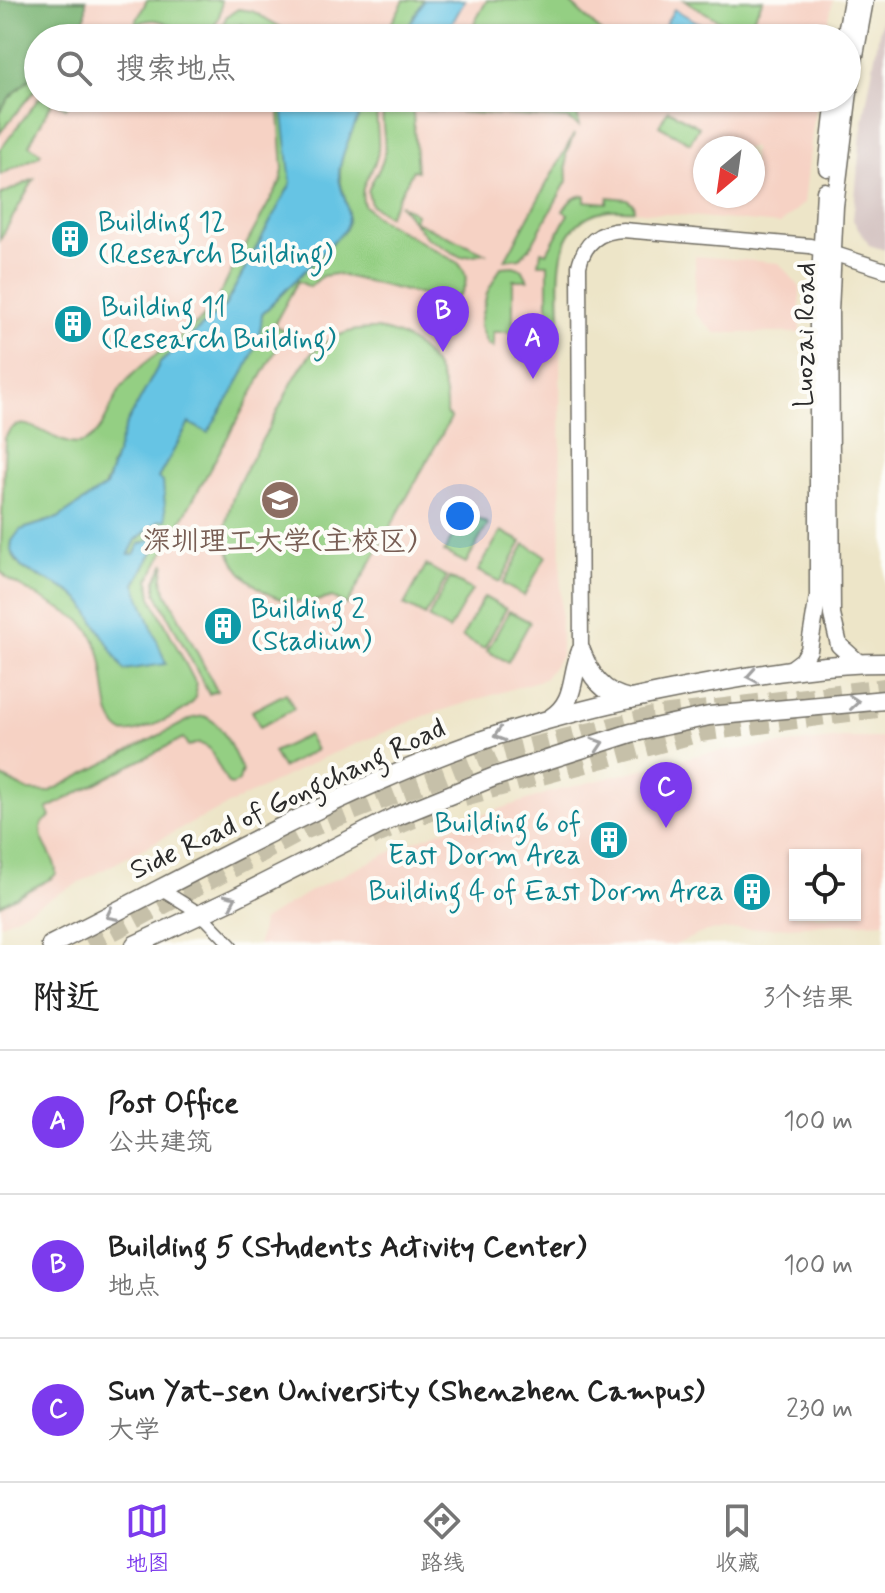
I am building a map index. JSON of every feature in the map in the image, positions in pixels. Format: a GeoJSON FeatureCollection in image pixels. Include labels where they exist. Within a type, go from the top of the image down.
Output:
{"type":"FeatureCollection","features":[{"type":"Feature","properties":{"kind":"main road"},"geometry":{"type":"LineString","coordinates":[[848,24],[852,0]]}},
{"type":"Feature","properties":{"kind":"main road","name":"Luozai Road"},"geometry":{"type":"LineString","coordinates":[[861,24],[865,0]]}},
{"type":"Feature","properties":{"kind":"main road","name":"Luozai Road"},"geometry":{"type":"LineString","coordinates":[[834,112],[827,251],[832,615],[839,645],[859,663]]}},
{"type":"Feature","properties":{"kind":"main road","name":"Luozai Road"},"geometry":{"type":"LineString","coordinates":[[791,669],[803,660],[812,643],[818,596],[818,312],[847,112]]}},
{"type":"Feature","properties":{"kind":"main road"},"geometry":{"type":"LineString","coordinates":[[581,651],[598,683],[630,699]]}},
{"type":"Feature","properties":{"kind":"main road"},"geometry":{"type":"LineString","coordinates":[[548,720],[561,711],[570,698],[581,651]]}},
{"type":"Feature","properties":{"kind":"main road","name":"Side Road of Gongchang Road"},"geometry":{"type":"LineString","coordinates":[[51,945],[322,808],[478,742],[630,699],[791,669],[885,663]]}},
{"type":"Feature","properties":{"kind":"main road"},"geometry":{"type":"LineString","coordinates":[[135,945],[456,790],[631,733],[709,716],[885,700]]}},
{"type":"Feature","properties":{"kind":"street"},"geometry":{"type":"LineString","coordinates":[[581,651],[579,266],[586,249],[600,235],[623,230],[810,246],[885,270]]}},
{"type":"Feature","properties":{"kind":"street"},"geometry":{"type":"LineString","coordinates":[[161,889],[201,914],[231,945]]}},
{"type":"Feature","properties":{"kind":"shaded area"},"geometry":{"type":"Polygon","coordinates":[[[86,0],[833,0],[828,24],[81,24],[86,15],[86,0]]]}},
{"type":"Feature","properties":{"kind":"shaded area"},"geometry":{"type":"Polygon","coordinates":[[[885,0],[885,250],[869,245],[853,220],[861,133],[885,0]]]}},
{"type":"Feature","properties":{"kind":"shaded area","name":"深圳理工大学(主校区)"},"geometry":{"type":"Polygon","coordinates":[[[24,86],[24,112],[814,112],[804,203],[780,224],[610,209],[581,221],[564,243],[560,257],[561,656],[544,679],[427,715],[324,757],[176,831],[0,925],[0,112],[24,86]]]}},
{"type":"Feature","properties":{"kind":"shaded area"},"geometry":{"type":"Polygon","coordinates":[[[695,256],[779,263],[800,287],[800,333],[715,333],[695,313],[695,256]]]}},
{"type":"Feature","properties":{"kind":"shaded area"},"geometry":{"type":"Polygon","coordinates":[[[842,738],[885,738],[885,922],[706,931],[675,945],[258,945],[262,921],[312,890],[407,844],[551,792],[706,753],[842,738]]]}},
{"type":"Feature","properties":{"kind":"green space"},"geometry":{"type":"Polygon","coordinates":[[[0,0],[86,0],[86,15],[81,24],[24,24],[24,84],[0,112],[0,0]]]}},
{"type":"Feature","properties":{"kind":"green space"},"geometry":{"type":"Polygon","coordinates":[[[147,0],[221,0],[215,24],[168,24],[155,20],[135,24],[147,0]]]}},
{"type":"Feature","properties":{"kind":"green space"},"geometry":{"type":"Polygon","coordinates":[[[404,0],[424,0],[410,24],[391,24],[404,0]]]}},
{"type":"Feature","properties":{"kind":"green space"},"geometry":{"type":"Polygon","coordinates":[[[487,0],[567,0],[593,24],[474,24],[487,0]]]}},
{"type":"Feature","properties":{"kind":"green space"},"geometry":{"type":"Polygon","coordinates":[[[684,0],[763,0],[750,24],[725,24],[684,0]]]}},
{"type":"Feature","properties":{"kind":"green space"},"geometry":{"type":"Polygon","coordinates":[[[238,9],[252,11],[275,24],[223,24],[226,17],[238,9]]]}},
{"type":"Feature","properties":{"kind":"green space"},"geometry":{"type":"Polygon","coordinates":[[[24,84],[24,103],[0,133],[0,112],[24,84]]]}},
{"type":"Feature","properties":{"kind":"green space"},"geometry":{"type":"Polygon","coordinates":[[[28,112],[47,112],[29,145],[41,153],[39,156],[0,175],[0,150],[28,112]]]}},
{"type":"Feature","properties":{"kind":"green space"},"geometry":{"type":"Polygon","coordinates":[[[279,112],[283,112],[292,175],[290,186],[225,306],[160,363],[103,489],[58,518],[26,528],[12,541],[16,561],[24,568],[81,600],[124,670],[135,584],[162,536],[140,544],[134,554],[128,554],[136,540],[160,520],[158,478],[231,346],[346,228],[348,212],[340,178],[341,163],[360,112],[377,112],[378,149],[364,185],[364,205],[376,217],[458,263],[465,274],[465,285],[459,295],[447,301],[336,274],[322,276],[310,287],[298,281],[274,325],[286,332],[149,579],[151,597],[196,684],[195,698],[187,708],[158,723],[137,731],[122,732],[109,710],[102,662],[90,631],[77,618],[9,580],[0,571],[5,438],[13,427],[22,424],[79,444],[96,434],[130,377],[210,310],[281,181],[279,112]]]}},
{"type":"Feature","properties":{"kind":"green space"},"geometry":{"type":"Polygon","coordinates":[[[383,112],[413,112],[417,171],[413,170],[388,216],[371,205],[368,192],[384,156],[383,112]]]}},
{"type":"Feature","properties":{"kind":"green space"},"geometry":{"type":"Polygon","coordinates":[[[456,112],[578,112],[579,126],[567,119],[456,112]]]}},
{"type":"Feature","properties":{"kind":"green space"},"geometry":{"type":"Polygon","coordinates":[[[667,112],[699,127],[690,143],[659,126],[667,112]]]}},
{"type":"Feature","properties":{"kind":"green space"},"geometry":{"type":"Polygon","coordinates":[[[574,134],[566,155],[567,181],[530,248],[520,258],[505,260],[574,134]]]}},
{"type":"Feature","properties":{"kind":"green space"},"geometry":{"type":"Polygon","coordinates":[[[34,179],[0,240],[0,195],[34,179]]]}},
{"type":"Feature","properties":{"kind":"green space"},"geometry":{"type":"Polygon","coordinates":[[[585,195],[585,201],[607,203],[608,197],[627,199],[634,210],[603,211],[586,218],[574,228],[566,241],[562,257],[560,325],[549,325],[539,312],[548,311],[548,264],[539,264],[541,251],[547,253],[568,214],[563,211],[567,204],[585,195]]]}},
{"type":"Feature","properties":{"kind":"green space"},"geometry":{"type":"Polygon","coordinates":[[[399,204],[416,214],[414,221],[485,253],[461,257],[426,237],[399,204]]]}},
{"type":"Feature","properties":{"kind":"green space"},"geometry":{"type":"Polygon","coordinates":[[[501,267],[522,269],[528,280],[513,280],[513,332],[493,332],[493,348],[487,344],[480,327],[487,293],[501,267]]]}},
{"type":"Feature","properties":{"kind":"green space"},"geometry":{"type":"Polygon","coordinates":[[[376,329],[406,339],[428,357],[442,383],[446,414],[451,418],[347,605],[332,597],[305,602],[270,595],[241,573],[230,553],[226,533],[236,491],[293,381],[311,354],[341,334],[376,329]]]}},
{"type":"Feature","properties":{"kind":"green space"},"geometry":{"type":"Polygon","coordinates":[[[466,512],[488,524],[466,563],[444,552],[466,512]]]}},
{"type":"Feature","properties":{"kind":"green space"},"geometry":{"type":"Polygon","coordinates":[[[501,531],[522,542],[500,582],[478,571],[501,531]]]}},
{"type":"Feature","properties":{"kind":"green space"},"geometry":{"type":"Polygon","coordinates":[[[525,544],[546,556],[524,596],[503,584],[525,544]]]}},
{"type":"Feature","properties":{"kind":"green space"},"geometry":{"type":"Polygon","coordinates":[[[165,563],[162,580],[166,592],[217,691],[209,694],[156,593],[156,580],[165,563]]]}},
{"type":"Feature","properties":{"kind":"green space"},"geometry":{"type":"Polygon","coordinates":[[[426,565],[447,577],[425,616],[404,605],[426,565]]]}},
{"type":"Feature","properties":{"kind":"green space"},"geometry":{"type":"Polygon","coordinates":[[[450,578],[472,590],[449,630],[428,618],[450,578]]]}},
{"type":"Feature","properties":{"kind":"green space"},"geometry":{"type":"Polygon","coordinates":[[[484,597],[506,609],[484,649],[462,637],[484,597]]]}},
{"type":"Feature","properties":{"kind":"green space"},"geometry":{"type":"Polygon","coordinates":[[[509,611],[530,622],[508,662],[487,651],[509,611]]]}},
{"type":"Feature","properties":{"kind":"green space"},"geometry":{"type":"Polygon","coordinates":[[[286,693],[294,709],[260,727],[252,711],[286,693]]]}},
{"type":"Feature","properties":{"kind":"green space"},"geometry":{"type":"Polygon","coordinates":[[[204,716],[217,725],[227,739],[242,770],[239,781],[228,784],[209,748],[199,743],[188,746],[183,738],[47,809],[50,817],[42,823],[41,830],[56,874],[0,905],[0,776],[29,791],[49,792],[193,718],[204,716]]]}},
{"type":"Feature","properties":{"kind":"green space"},"geometry":{"type":"Polygon","coordinates":[[[308,735],[316,750],[282,768],[273,752],[308,735]]]}},
{"type":"Feature","properties":{"kind":"water"},"geometry":{"type":"Polygon","coordinates":[[[424,0],[465,0],[452,24],[410,24],[424,0]]]}},
{"type":"Feature","properties":{"kind":"water"},"geometry":{"type":"Polygon","coordinates":[[[674,9],[701,24],[666,24],[674,9]]]}},
{"type":"Feature","properties":{"kind":"water"},"geometry":{"type":"Polygon","coordinates":[[[283,112],[360,112],[340,167],[340,182],[348,215],[345,230],[262,314],[250,361],[208,433],[189,423],[158,478],[163,482],[166,520],[160,520],[136,540],[129,554],[134,554],[140,544],[162,535],[135,584],[166,664],[124,670],[83,603],[71,592],[21,567],[11,551],[12,541],[20,530],[58,518],[106,486],[125,427],[160,363],[225,306],[291,183],[283,112]]]}},
{"type":"Feature","properties":{"kind":"tunnel"},"geometry":{"type":"LineString","coordinates":[[88,945],[304,831],[499,754],[652,716],[885,687]]}},
{"type":"Feature","properties":{"kind":"tunnel"},"geometry":{"type":"LineString","coordinates":[[464,797],[700,733],[885,708]]}},
{"type":"Feature","properties":{"kind":"tunnel"},"geometry":{"type":"LineString","coordinates":[[372,837],[437,809]]}},
{"type":"Feature","properties":{"kind":"place","name":"Building 12 (Research Building)"},"geometry":{"type":"Point","coordinates":[70,239]}},
{"type":"Feature","properties":{"kind":"place","name":"Building 11 (Research Building)"},"geometry":{"type":"Point","coordinates":[73,324]}},
{"type":"Feature","properties":{"kind":"place","name":"Building 5 (Students Activity Center)"},"geometry":{"type":"Point","coordinates":[443,352]}},
{"type":"Feature","properties":{"kind":"place","name":"Post Office"},"geometry":{"type":"Point","coordinates":[533,379]}},
{"type":"Feature","properties":{"kind":"place","name":"深圳理工大学(主校区)"},"geometry":{"type":"Point","coordinates":[280,500]}},
{"type":"Feature","properties":{"kind":"place","name":"Building 2 (Stadium)"},"geometry":{"type":"Point","coordinates":[223,626]}},
{"type":"Feature","properties":{"kind":"place","name":"Sun Yat-sen University (Shenzhen Campus)"},"geometry":{"type":"Point","coordinates":[666,828]}},
{"type":"Feature","properties":{"kind":"place","name":"Building 6 of East Dorm Area"},"geometry":{"type":"Point","coordinates":[609,840]}},
{"type":"Feature","properties":{"kind":"place","name":"Building 4 of East Dorm Area"},"geometry":{"type":"Point","coordinates":[752,892]}}]}
